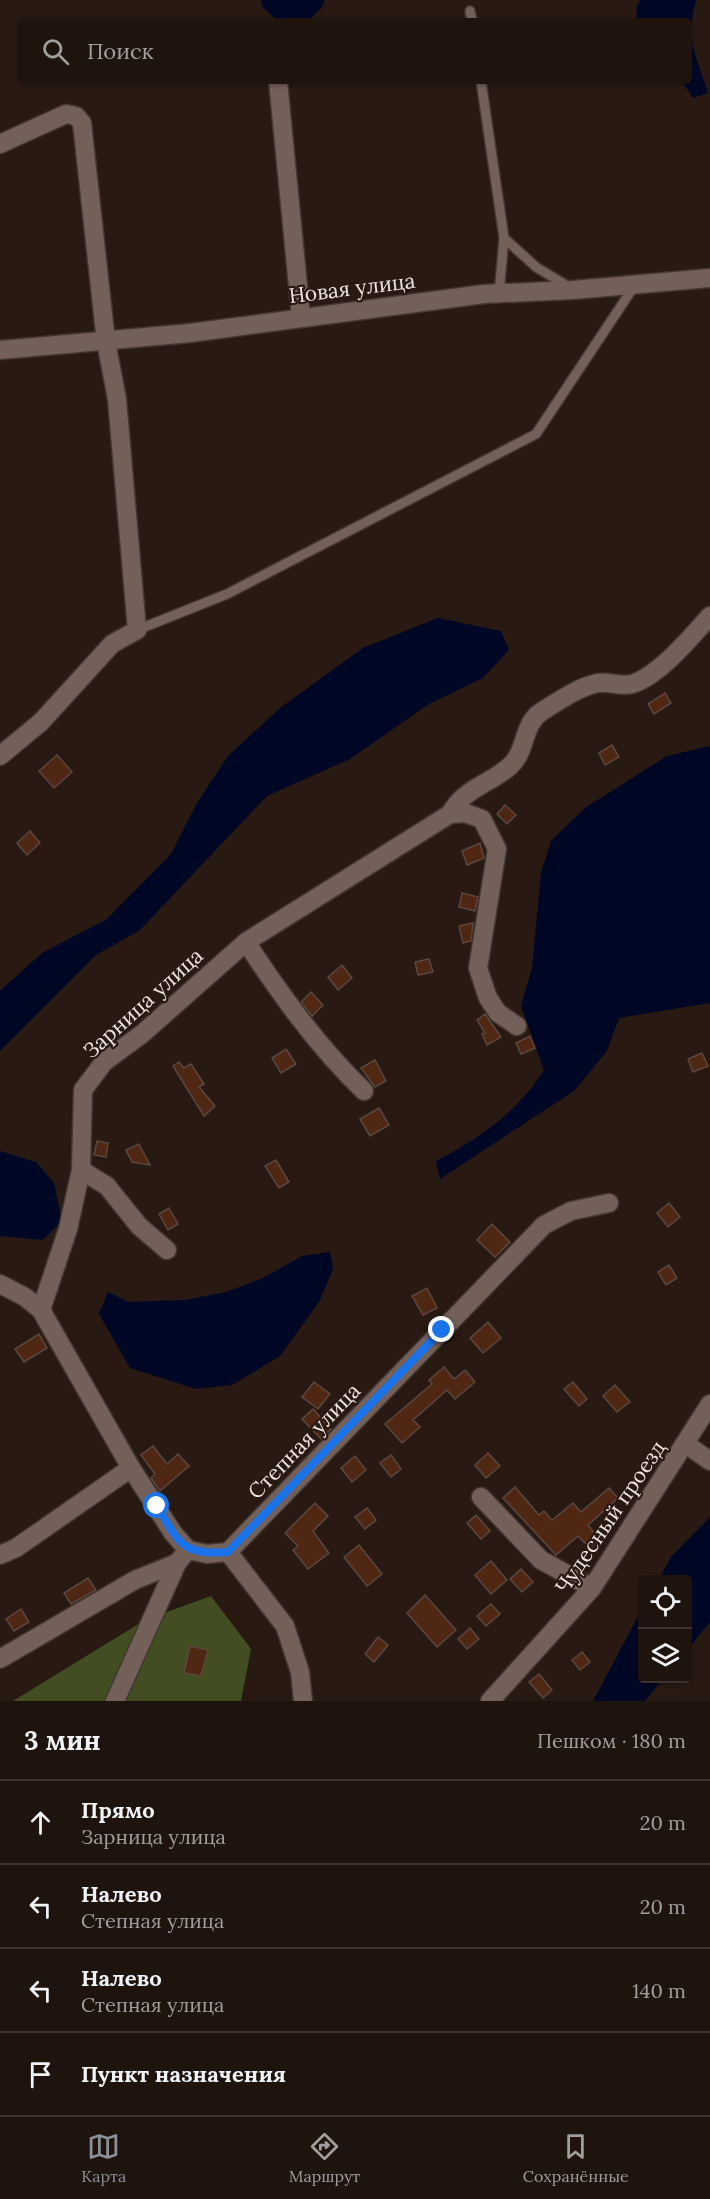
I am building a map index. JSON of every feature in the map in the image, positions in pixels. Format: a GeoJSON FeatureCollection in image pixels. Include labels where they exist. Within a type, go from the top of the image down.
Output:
{"type":"FeatureCollection","features":[{"type":"Feature","properties":{"kind":"street"},"geometry":{"type":"LineString","coordinates":[[278,84],[301,317]]}},
{"type":"Feature","properties":{"kind":"street"},"geometry":{"type":"LineString","coordinates":[[0,144],[66,114],[76,116],[82,123],[106,342],[117,399],[137,630],[112,644],[41,722],[0,756]]}},
{"type":"Feature","properties":{"kind":"street","name":"Новая улица"},"geometry":{"type":"LineString","coordinates":[[0,350],[106,342],[499,294],[710,278]]}},
{"type":"Feature","properties":{"kind":"street","name":"Зарница улица"},"geometry":{"type":"LineString","coordinates":[[40,1310],[68,1229],[81,1170],[83,1090],[104,1062],[142,1034],[246,942],[450,814],[458,799],[511,766],[523,749],[533,719],[540,713],[598,683],[627,685],[636,682],[664,662],[710,616]]}},
{"type":"Feature","properties":{"kind":"street"},"geometry":{"type":"LineString","coordinates":[[450,814],[465,813],[482,819],[497,849],[478,968],[488,998],[498,1013],[517,1026]]}},
{"type":"Feature","properties":{"kind":"street"},"geometry":{"type":"LineString","coordinates":[[246,942],[282,995],[340,1068],[364,1091]]}},
{"type":"Feature","properties":{"kind":"street"},"geometry":{"type":"LineString","coordinates":[[81,1170],[107,1186],[139,1227],[167,1250]]}},
{"type":"Feature","properties":{"kind":"street","name":"Степная улица"},"geometry":{"type":"LineString","coordinates":[[228,1552],[544,1225],[571,1211],[609,1203]]}},
{"type":"Feature","properties":{"kind":"street"},"geometry":{"type":"LineString","coordinates":[[0,1284],[25,1297],[40,1310],[131,1468],[173,1533],[182,1556],[116,1701]]}},
{"type":"Feature","properties":{"kind":"street","name":"Чудесный проезд"},"geometry":{"type":"LineString","coordinates":[[490,1701],[592,1588],[710,1404]]}},
{"type":"Feature","properties":{"kind":"street"},"geometry":{"type":"LineString","coordinates":[[686,1444],[710,1461]]}},
{"type":"Feature","properties":{"kind":"street"},"geometry":{"type":"LineString","coordinates":[[0,1555],[16,1548],[131,1468]]}},
{"type":"Feature","properties":{"kind":"street"},"geometry":{"type":"LineString","coordinates":[[480,1497],[541,1560],[592,1588]]}},
{"type":"Feature","properties":{"kind":"street"},"geometry":{"type":"LineString","coordinates":[[0,1659],[135,1580],[182,1556],[228,1552],[285,1626],[300,1672],[303,1701]]}},
{"type":"Feature","properties":{"kind":"lane"},"geometry":{"type":"LineString","coordinates":[[481,84],[504,238],[499,294]]}},
{"type":"Feature","properties":{"kind":"lane"},"geometry":{"type":"LineString","coordinates":[[504,238],[536,267],[573,290]]}},
{"type":"Feature","properties":{"kind":"lane"},"geometry":{"type":"LineString","coordinates":[[137,630],[227,594],[536,434],[635,285]]}},
{"type":"Feature","properties":{"kind":"green space"},"geometry":{"type":"Polygon","coordinates":[[[211,1596],[251,1649],[241,1701],[13,1701],[145,1620],[211,1596]]]}},
{"type":"Feature","properties":{"kind":"water"},"geometry":{"type":"Polygon","coordinates":[[[641,0],[696,0],[692,27],[692,18],[636,18],[637,5],[641,0]]]}},
{"type":"Feature","properties":{"kind":"water"},"geometry":{"type":"Polygon","coordinates":[[[692,38],[693,48],[708,93],[693,98],[684,84],[692,84],[692,38]]]}},
{"type":"Feature","properties":{"kind":"water"},"geometry":{"type":"Polygon","coordinates":[[[438,618],[501,631],[509,650],[483,678],[429,704],[350,759],[267,796],[140,930],[96,955],[0,1051],[0,991],[42,953],[107,919],[171,854],[197,803],[228,756],[280,708],[363,648],[438,618]]]}},
{"type":"Feature","properties":{"kind":"water"},"geometry":{"type":"Polygon","coordinates":[[[710,746],[710,1003],[619,1018],[607,1051],[574,1091],[440,1179],[436,1161],[496,1123],[534,1085],[544,1070],[521,1006],[532,968],[541,873],[551,841],[585,808],[667,756],[710,746]]]}},
{"type":"Feature","properties":{"kind":"water"},"geometry":{"type":"Polygon","coordinates":[[[0,1151],[36,1162],[54,1183],[62,1221],[43,1240],[0,1236],[0,1151]]]}},
{"type":"Feature","properties":{"kind":"water"},"geometry":{"type":"Polygon","coordinates":[[[330,1252],[333,1269],[319,1302],[280,1356],[232,1385],[196,1389],[130,1368],[99,1314],[108,1292],[129,1302],[184,1300],[226,1292],[263,1278],[302,1256],[330,1252]]]}},
{"type":"Feature","properties":{"kind":"water"},"geometry":{"type":"Polygon","coordinates":[[[710,1517],[710,1622],[692,1644],[692,1575],[661,1575],[671,1557],[710,1517]]]}},
{"type":"Feature","properties":{"kind":"water"},"geometry":{"type":"Polygon","coordinates":[[[638,1617],[638,1683],[660,1683],[645,1701],[593,1701],[638,1617]]]}},
{"type":"Feature","properties":{"kind":"building"},"geometry":{"type":"Polygon","coordinates":[[[665,693],[671,703],[654,714],[648,704],[665,693]]]}},
{"type":"Feature","properties":{"kind":"building"},"geometry":{"type":"Polygon","coordinates":[[[612,745],[619,757],[605,765],[599,753],[612,745]]]}},
{"type":"Feature","properties":{"kind":"building"},"geometry":{"type":"Polygon","coordinates":[[[57,755],[72,772],[54,788],[39,771],[57,755]]]}},
{"type":"Feature","properties":{"kind":"building"},"geometry":{"type":"Polygon","coordinates":[[[505,805],[516,815],[507,824],[497,814],[505,805]]]}},
{"type":"Feature","properties":{"kind":"building"},"geometry":{"type":"Polygon","coordinates":[[[30,831],[40,843],[27,855],[17,843],[30,831]]]}},
{"type":"Feature","properties":{"kind":"building"},"geometry":{"type":"Polygon","coordinates":[[[480,843],[484,858],[467,865],[462,851],[480,843]]]}},
{"type":"Feature","properties":{"kind":"building"},"geometry":{"type":"Polygon","coordinates":[[[462,893],[478,897],[475,911],[459,907],[462,893]]]}},
{"type":"Feature","properties":{"kind":"building"},"geometry":{"type":"Polygon","coordinates":[[[473,923],[471,941],[463,943],[459,926],[473,923]]]}},
{"type":"Feature","properties":{"kind":"building"},"geometry":{"type":"Polygon","coordinates":[[[429,959],[433,972],[418,975],[415,962],[429,959]]]}},
{"type":"Feature","properties":{"kind":"building"},"geometry":{"type":"Polygon","coordinates":[[[342,965],[352,978],[338,990],[328,977],[342,965]]]}},
{"type":"Feature","properties":{"kind":"building"},"geometry":{"type":"Polygon","coordinates":[[[311,992],[323,1005],[312,1016],[301,1002],[311,992]]]}},
{"type":"Feature","properties":{"kind":"building"},"geometry":{"type":"Polygon","coordinates":[[[485,1014],[501,1037],[487,1045],[482,1034],[485,1033],[477,1020],[485,1014]]]}},
{"type":"Feature","properties":{"kind":"building"},"geometry":{"type":"Polygon","coordinates":[[[530,1036],[535,1048],[521,1054],[516,1043],[530,1036]]]}},
{"type":"Feature","properties":{"kind":"building"},"geometry":{"type":"Polygon","coordinates":[[[286,1049],[296,1064],[281,1073],[272,1058],[286,1049]]]}},
{"type":"Feature","properties":{"kind":"building"},"geometry":{"type":"Polygon","coordinates":[[[702,1053],[708,1066],[693,1072],[688,1059],[702,1053]]]}},
{"type":"Feature","properties":{"kind":"building"},"geometry":{"type":"Polygon","coordinates":[[[375,1060],[386,1081],[375,1087],[361,1068],[375,1060]]]}},
{"type":"Feature","properties":{"kind":"building"},"geometry":{"type":"Polygon","coordinates":[[[179,1062],[184,1068],[191,1064],[204,1084],[199,1087],[215,1106],[204,1116],[173,1066],[179,1062]]]}},
{"type":"Feature","properties":{"kind":"building"},"geometry":{"type":"Polygon","coordinates":[[[379,1108],[389,1125],[370,1136],[360,1119],[379,1108]]]}},
{"type":"Feature","properties":{"kind":"building"},"geometry":{"type":"Polygon","coordinates":[[[97,1141],[108,1143],[106,1157],[94,1155],[97,1141]]]}},
{"type":"Feature","properties":{"kind":"building"},"geometry":{"type":"Polygon","coordinates":[[[139,1144],[150,1165],[132,1162],[126,1150],[139,1144]]]}},
{"type":"Feature","properties":{"kind":"building"},"geometry":{"type":"Polygon","coordinates":[[[276,1160],[289,1182],[279,1188],[265,1166],[276,1160]]]}},
{"type":"Feature","properties":{"kind":"building"},"geometry":{"type":"Polygon","coordinates":[[[669,1203],[680,1217],[668,1227],[657,1213],[669,1203]]]}},
{"type":"Feature","properties":{"kind":"building"},"geometry":{"type":"Polygon","coordinates":[[[169,1208],[178,1224],[168,1230],[159,1214],[169,1208]]]}},
{"type":"Feature","properties":{"kind":"building"},"geometry":{"type":"Polygon","coordinates":[[[492,1224],[510,1242],[495,1257],[477,1240],[492,1224]]]}},
{"type":"Feature","properties":{"kind":"building"},"geometry":{"type":"Polygon","coordinates":[[[669,1265],[677,1278],[666,1285],[658,1272],[669,1265]]]}},
{"type":"Feature","properties":{"kind":"building"},"geometry":{"type":"Polygon","coordinates":[[[427,1288],[437,1308],[423,1315],[412,1296],[427,1288]]]}},
{"type":"Feature","properties":{"kind":"building"},"geometry":{"type":"Polygon","coordinates":[[[488,1322],[501,1338],[483,1353],[470,1338],[488,1322]]]}},
{"type":"Feature","properties":{"kind":"building"},"geometry":{"type":"Polygon","coordinates":[[[39,1334],[47,1348],[24,1362],[15,1349],[39,1334]]]}},
{"type":"Feature","properties":{"kind":"building"},"geometry":{"type":"Polygon","coordinates":[[[444,1367],[454,1379],[465,1370],[475,1382],[455,1399],[447,1390],[413,1420],[420,1427],[402,1443],[385,1424],[432,1384],[429,1380],[444,1367]]]}},
{"type":"Feature","properties":{"kind":"building"},"geometry":{"type":"Polygon","coordinates":[[[314,1382],[330,1394],[318,1409],[302,1397],[314,1382]]]}},
{"type":"Feature","properties":{"kind":"building"},"geometry":{"type":"Polygon","coordinates":[[[573,1382],[587,1399],[579,1406],[564,1389],[573,1382]]]}},
{"type":"Feature","properties":{"kind":"building"},"geometry":{"type":"Polygon","coordinates":[[[615,1385],[630,1402],[617,1412],[603,1396],[615,1385]]]}},
{"type":"Feature","properties":{"kind":"building"},"geometry":{"type":"Polygon","coordinates":[[[313,1409],[331,1429],[321,1439],[302,1419],[313,1409]]]}},
{"type":"Feature","properties":{"kind":"building"},"geometry":{"type":"Polygon","coordinates":[[[153,1446],[167,1464],[178,1454],[189,1466],[160,1491],[151,1478],[155,1474],[141,1455],[153,1446]]]}},
{"type":"Feature","properties":{"kind":"building"},"geometry":{"type":"Polygon","coordinates":[[[488,1453],[500,1466],[486,1478],[475,1465],[488,1453]]]}},
{"type":"Feature","properties":{"kind":"building"},"geometry":{"type":"Polygon","coordinates":[[[391,1455],[401,1469],[391,1477],[380,1463],[391,1455]]]}},
{"type":"Feature","properties":{"kind":"building"},"geometry":{"type":"Polygon","coordinates":[[[355,1456],[366,1470],[352,1482],[341,1468],[355,1456]]]}},
{"type":"Feature","properties":{"kind":"building"},"geometry":{"type":"Polygon","coordinates":[[[515,1487],[539,1515],[544,1511],[552,1520],[573,1503],[581,1512],[609,1488],[618,1498],[588,1525],[600,1539],[590,1548],[578,1536],[556,1555],[503,1498],[515,1487]]]}},
{"type":"Feature","properties":{"kind":"building"},"geometry":{"type":"Polygon","coordinates":[[[315,1503],[328,1516],[313,1531],[329,1553],[308,1569],[293,1550],[298,1546],[285,1533],[315,1503]]]}},
{"type":"Feature","properties":{"kind":"building"},"geometry":{"type":"Polygon","coordinates":[[[367,1508],[376,1520],[365,1529],[355,1517],[367,1508]]]}},
{"type":"Feature","properties":{"kind":"building"},"geometry":{"type":"Polygon","coordinates":[[[476,1515],[490,1531],[481,1539],[467,1523],[476,1515]]]}},
{"type":"Feature","properties":{"kind":"building"},"geometry":{"type":"Polygon","coordinates":[[[359,1545],[382,1574],[367,1586],[344,1557],[359,1545]]]}},
{"type":"Feature","properties":{"kind":"building"},"geometry":{"type":"Polygon","coordinates":[[[491,1561],[507,1580],[491,1594],[475,1575],[491,1561]]]}},
{"type":"Feature","properties":{"kind":"building"},"geometry":{"type":"Polygon","coordinates":[[[521,1569],[533,1582],[522,1592],[510,1579],[521,1569]]]}},
{"type":"Feature","properties":{"kind":"building"},"geometry":{"type":"Polygon","coordinates":[[[88,1578],[96,1590],[71,1604],[64,1593],[88,1578]]]}},
{"type":"Feature","properties":{"kind":"building"},"geometry":{"type":"Polygon","coordinates":[[[425,1595],[456,1630],[437,1647],[407,1613],[425,1595]]]}},
{"type":"Feature","properties":{"kind":"building"},"geometry":{"type":"Polygon","coordinates":[[[491,1604],[500,1614],[486,1626],[477,1616],[491,1604]]]}},
{"type":"Feature","properties":{"kind":"building"},"geometry":{"type":"Polygon","coordinates":[[[21,1609],[29,1622],[14,1631],[6,1619],[21,1609]]]}},
{"type":"Feature","properties":{"kind":"building"},"geometry":{"type":"Polygon","coordinates":[[[470,1628],[479,1639],[467,1649],[458,1639],[470,1628]]]}},
{"type":"Feature","properties":{"kind":"building"},"geometry":{"type":"Polygon","coordinates":[[[378,1637],[388,1645],[374,1662],[365,1654],[378,1637]]]}},
{"type":"Feature","properties":{"kind":"building"},"geometry":{"type":"Polygon","coordinates":[[[190,1646],[208,1650],[201,1676],[184,1673],[190,1646]]]}},
{"type":"Feature","properties":{"kind":"building"},"geometry":{"type":"Polygon","coordinates":[[[582,1652],[590,1662],[580,1670],[572,1660],[582,1652]]]}},
{"type":"Feature","properties":{"kind":"building"},"geometry":{"type":"Polygon","coordinates":[[[539,1674],[552,1690],[543,1698],[529,1682],[539,1674]]]}},
{"type":"Feature","properties":{"kind":"waterway"},"geometry":{"type":"LineString","coordinates":[[274,0],[284,9],[304,7],[311,0]]}},
{"type":"Feature","properties":{"kind":"route"},"geometry":{"type":"LineString","coordinates":[[157,1506],[173,1533],[188,1550],[207,1554],[228,1552],[442,1330]]}}]}
